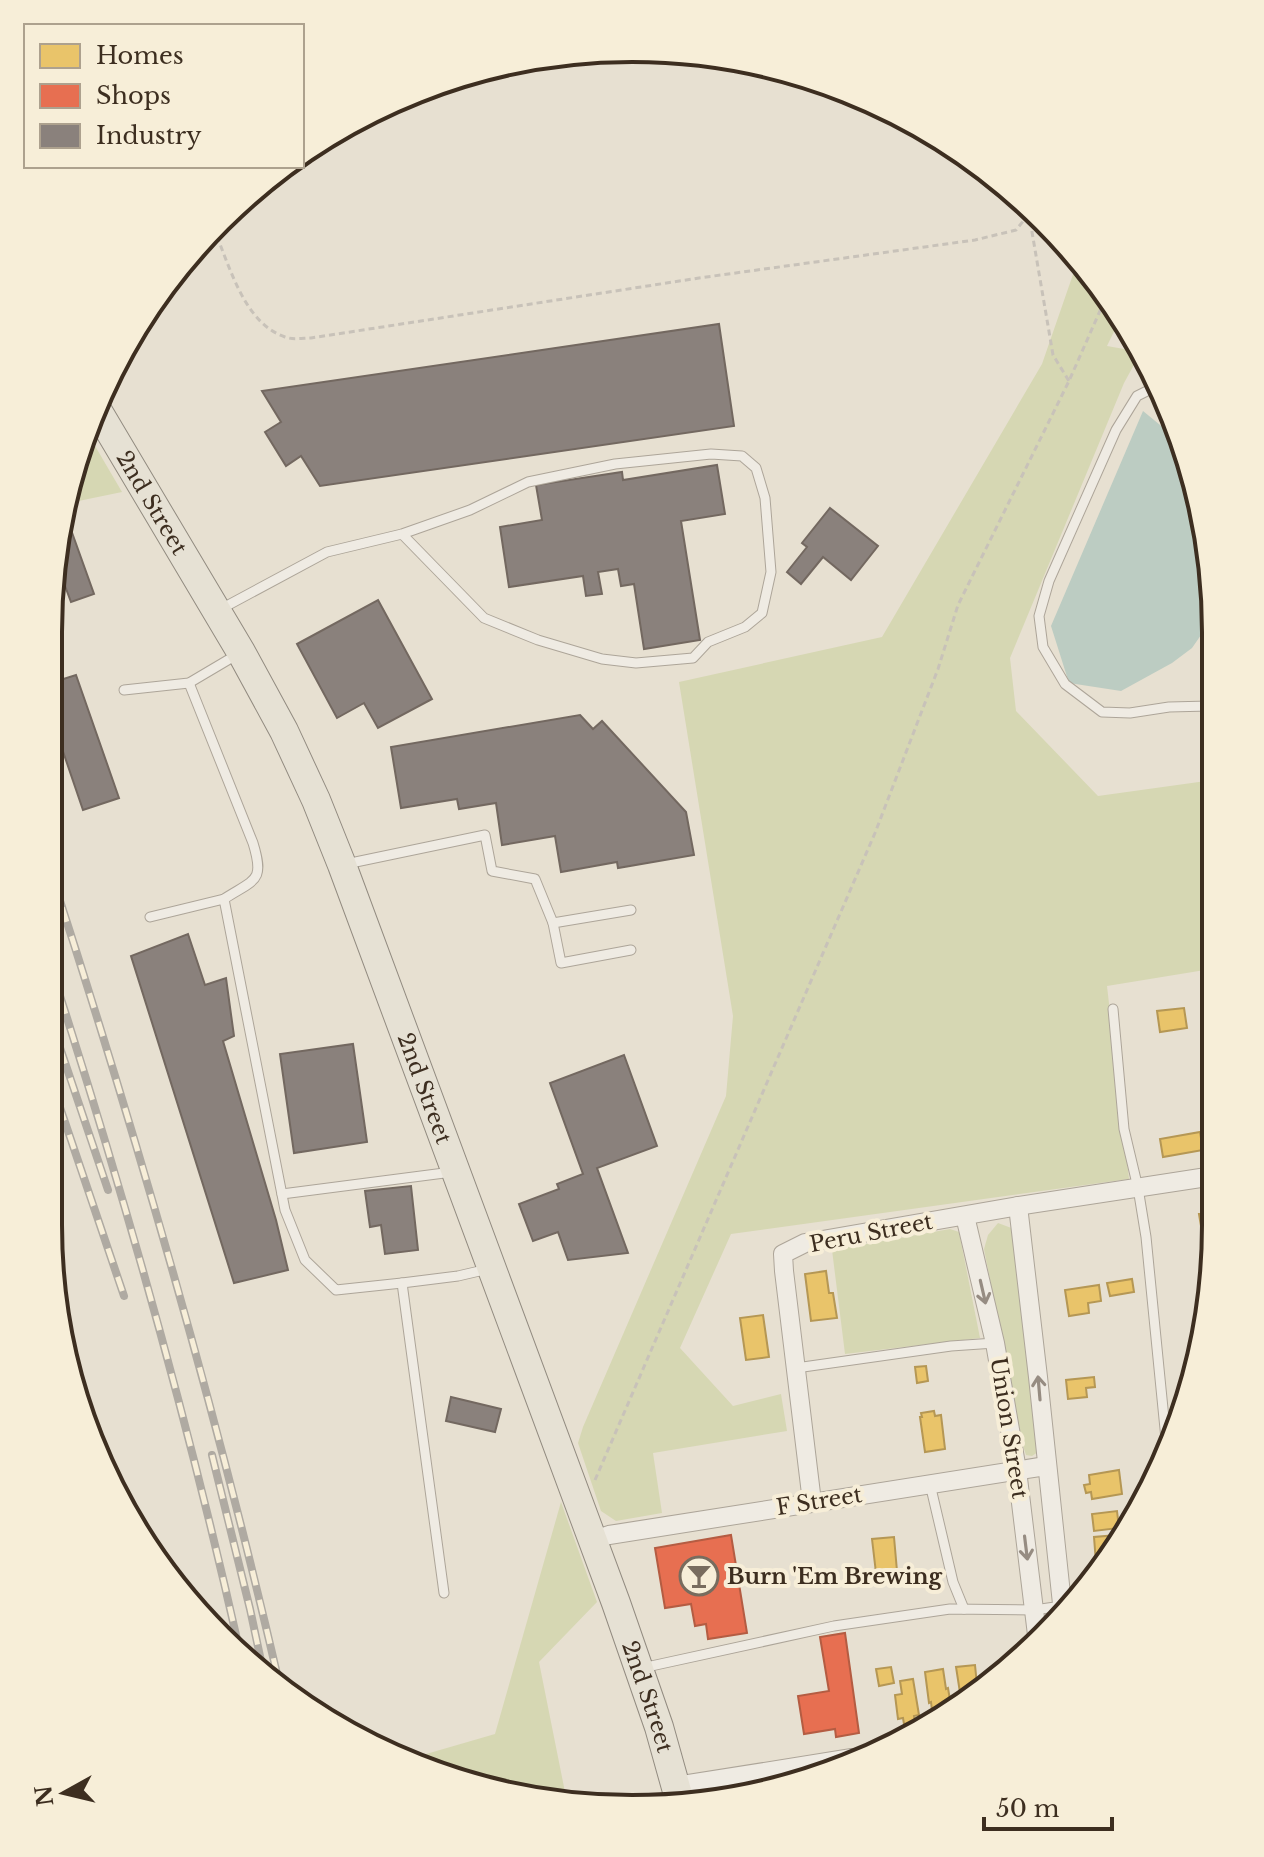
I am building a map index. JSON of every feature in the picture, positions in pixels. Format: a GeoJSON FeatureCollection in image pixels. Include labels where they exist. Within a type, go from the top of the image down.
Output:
{"type":"FeatureCollection","features":[{"type":"Feature","properties":{"kind":"main road","name":"2nd Street"},"geometry":{"type":"LineString","coordinates":[[103,420],[241,652],[284,731],[316,800],[593,1540],[659,1727],[678,1793]]}},
{"type":"Feature","properties":{"kind":"street","name":"Peru Street"},"geometry":{"type":"LineString","coordinates":[[812,1502],[783,1254],[805,1243],[1202,1178]]}},
{"type":"Feature","properties":{"kind":"street","name":"Union Street"},"geometry":{"type":"LineString","coordinates":[[1018,1206],[1061,1601]]}},
{"type":"Feature","properties":{"kind":"street","name":"Union Street"},"geometry":{"type":"LineString","coordinates":[[965,1216],[995,1343],[1017,1470],[1036,1627]]}},
{"type":"Feature","properties":{"kind":"street","name":"F Street"},"geometry":{"type":"LineString","coordinates":[[593,1540],[1046,1466]]}},
{"type":"Feature","properties":{"kind":"street"},"geometry":{"type":"LineString","coordinates":[[688,1792],[809,1767]]}},
{"type":"Feature","properties":{"kind":"lane"},"geometry":{"type":"LineString","coordinates":[[1148,391],[1137,396],[1116,430],[1049,581],[1039,616],[1043,647],[1065,684],[1102,712],[1130,713],[1202,706]]}},
{"type":"Feature","properties":{"kind":"lane"},"geometry":{"type":"LineString","coordinates":[[216,611],[327,552],[402,534],[470,510],[528,482],[615,464],[711,454],[742,456],[756,468],[765,498],[771,572],[762,613],[745,627],[708,642],[693,658],[636,663],[602,659],[538,640],[484,618],[402,534]]}},
{"type":"Feature","properties":{"kind":"lane"},"geometry":{"type":"LineString","coordinates":[[124,690],[189,683],[241,652]]}},
{"type":"Feature","properties":{"kind":"lane"},"geometry":{"type":"LineString","coordinates":[[150,917],[224,899],[255,879],[259,866],[253,843],[189,683]]}},
{"type":"Feature","properties":{"kind":"lane"},"geometry":{"type":"LineString","coordinates":[[342,865],[485,835],[492,871],[535,879],[553,923],[561,963],[631,950]]}},
{"type":"Feature","properties":{"kind":"lane"},"geometry":{"type":"LineString","coordinates":[[224,899],[285,1210],[305,1260],[336,1290],[458,1276],[491,1268]]}},
{"type":"Feature","properties":{"kind":"lane"},"geometry":{"type":"LineString","coordinates":[[553,923],[631,910]]}},
{"type":"Feature","properties":{"kind":"lane"},"geometry":{"type":"LineString","coordinates":[[1113,1009],[1124,1129],[1146,1237],[1164,1429]]}},
{"type":"Feature","properties":{"kind":"lane"},"geometry":{"type":"LineString","coordinates":[[282,1194],[456,1171]]}},
{"type":"Feature","properties":{"kind":"lane"},"geometry":{"type":"LineString","coordinates":[[402,1283],[444,1593]]}},
{"type":"Feature","properties":{"kind":"lane"},"geometry":{"type":"LineString","coordinates":[[796,1368],[951,1346],[995,1343]]}},
{"type":"Feature","properties":{"kind":"lane"},"geometry":{"type":"LineString","coordinates":[[930,1484],[953,1582],[964,1609]]}},
{"type":"Feature","properties":{"kind":"lane"},"geometry":{"type":"LineString","coordinates":[[639,1669],[834,1626],[950,1609],[1052,1610]]}},
{"type":"Feature","properties":{"kind":"path"},"geometry":{"type":"LineString","coordinates":[[219,240],[245,302],[262,324],[286,338],[311,338],[699,278],[975,240],[1016,230],[1025,219]]}},
{"type":"Feature","properties":{"kind":"path"},"geometry":{"type":"LineString","coordinates":[[1032,226],[1053,355],[1069,381]]}},
{"type":"Feature","properties":{"kind":"path"},"geometry":{"type":"LineString","coordinates":[[582,1512],[875,833],[938,669],[958,605],[1069,381],[1101,308]]}},
{"type":"Feature","properties":{"kind":"green space"},"geometry":{"type":"Polygon","coordinates":[[[1074,272],[1115,329],[1107,346],[1127,350],[1135,364],[1010,658],[1016,711],[1098,796],[1202,782],[1202,970],[1107,986],[1129,1179],[731,1234],[680,1348],[733,1406],[781,1394],[787,1431],[653,1453],[662,1513],[616,1521],[601,1511],[578,1443],[726,1096],[733,1016],[679,682],[882,637],[1042,364],[1074,272]]]}},
{"type":"Feature","properties":{"kind":"green space"},"geometry":{"type":"Polygon","coordinates":[[[94,444],[122,492],[77,501],[94,444]]]}},
{"type":"Feature","properties":{"kind":"green space"},"geometry":{"type":"Polygon","coordinates":[[[998,1223],[1014,1229],[1038,1452],[1032,1456],[1026,1455],[1021,1440],[984,1249],[988,1235],[998,1223]]]}},
{"type":"Feature","properties":{"kind":"green space"},"geometry":{"type":"Polygon","coordinates":[[[950,1229],[959,1232],[980,1338],[845,1354],[832,1250],[950,1229]]]}},
{"type":"Feature","properties":{"kind":"green space"},"geometry":{"type":"Polygon","coordinates":[[[561,1502],[597,1602],[539,1662],[565,1791],[484,1776],[422,1755],[495,1734],[561,1502]]]}},
{"type":"Feature","properties":{"kind":"shaded area"},"geometry":{"type":"Polygon","coordinates":[[[1143,411],[1164,429],[1183,484],[1197,558],[1201,635],[1192,648],[1172,663],[1121,691],[1069,683],[1051,626],[1143,411]]]}},
{"type":"Feature","properties":{"kind":"building: Homes"},"geometry":{"type":"Polygon","coordinates":[[[1184,1008],[1187,1028],[1160,1032],[1157,1011],[1184,1008]]]}},
{"type":"Feature","properties":{"kind":"building: Homes"},"geometry":{"type":"Polygon","coordinates":[[[1200,1132],[1202,1150],[1163,1157],[1160,1139],[1200,1132]]]}},
{"type":"Feature","properties":{"kind":"building: Homes"},"geometry":{"type":"Polygon","coordinates":[[[826,1271],[837,1318],[811,1321],[805,1274],[826,1271]]]}},
{"type":"Feature","properties":{"kind":"building: Homes"},"geometry":{"type":"Polygon","coordinates":[[[1132,1279],[1134,1292],[1110,1296],[1107,1283],[1132,1279]]]}},
{"type":"Feature","properties":{"kind":"building: Homes"},"geometry":{"type":"Polygon","coordinates":[[[1099,1285],[1101,1301],[1088,1303],[1089,1313],[1069,1316],[1065,1290],[1099,1285]]]}},
{"type":"Feature","properties":{"kind":"building: Homes"},"geometry":{"type":"Polygon","coordinates":[[[763,1315],[769,1357],[746,1360],[740,1318],[763,1315]]]}},
{"type":"Feature","properties":{"kind":"building: Homes"},"geometry":{"type":"Polygon","coordinates":[[[926,1366],[928,1381],[917,1383],[915,1367],[926,1366]]]}},
{"type":"Feature","properties":{"kind":"building: Homes"},"geometry":{"type":"Polygon","coordinates":[[[1094,1377],[1095,1387],[1086,1388],[1087,1397],[1068,1399],[1066,1380],[1094,1377]]]}},
{"type":"Feature","properties":{"kind":"building: Homes"},"geometry":{"type":"Polygon","coordinates":[[[934,1411],[935,1416],[941,1415],[945,1449],[925,1452],[920,1417],[921,1413],[934,1411]]]}},
{"type":"Feature","properties":{"kind":"building: Homes"},"geometry":{"type":"Polygon","coordinates":[[[1119,1470],[1122,1494],[1092,1499],[1091,1492],[1086,1493],[1084,1485],[1090,1484],[1089,1475],[1119,1470]]]}},
{"type":"Feature","properties":{"kind":"building: Homes"},"geometry":{"type":"Polygon","coordinates":[[[1117,1511],[1118,1522],[1114,1529],[1094,1531],[1092,1514],[1117,1511]]]}},
{"type":"Feature","properties":{"kind":"building: Homes"},"geometry":{"type":"Polygon","coordinates":[[[1110,1536],[1095,1556],[1094,1537],[1110,1536]]]}},
{"type":"Feature","properties":{"kind":"building: Homes"},"geometry":{"type":"Polygon","coordinates":[[[894,1537],[897,1571],[876,1573],[872,1539],[894,1537]]]}},
{"type":"Feature","properties":{"kind":"building: Homes"},"geometry":{"type":"Polygon","coordinates":[[[975,1665],[976,1679],[960,1691],[956,1667],[975,1665]]]}},
{"type":"Feature","properties":{"kind":"building: Homes"},"geometry":{"type":"Polygon","coordinates":[[[891,1667],[894,1683],[879,1686],[876,1669],[891,1667]]]}},
{"type":"Feature","properties":{"kind":"building: Homes"},"geometry":{"type":"Polygon","coordinates":[[[943,1669],[948,1688],[950,1698],[932,1710],[929,1703],[925,1672],[943,1669]]]}},
{"type":"Feature","properties":{"kind":"building: Homes"},"geometry":{"type":"Polygon","coordinates":[[[913,1679],[919,1715],[904,1724],[903,1718],[898,1719],[895,1695],[902,1694],[900,1681],[913,1679]]]}},
{"type":"Feature","properties":{"kind":"building: Shops","name":"Burn 'Em Brewing"},"geometry":{"type":"Polygon","coordinates":[[[731,1535],[747,1633],[708,1639],[706,1624],[695,1626],[691,1604],[665,1608],[655,1548],[731,1535]]]}},
{"type":"Feature","properties":{"kind":"building: Shops"},"geometry":{"type":"Polygon","coordinates":[[[845,1633],[859,1733],[836,1737],[835,1729],[804,1734],[798,1696],[829,1691],[820,1637],[845,1633]]]}},
{"type":"Feature","properties":{"kind":"building: Industry"},"geometry":{"type":"Polygon","coordinates":[[[719,324],[734,426],[320,486],[301,456],[286,466],[265,432],[281,422],[262,391],[719,324]]]}},
{"type":"Feature","properties":{"kind":"building: Industry"},"geometry":{"type":"Polygon","coordinates":[[[717,465],[725,514],[681,521],[700,640],[644,649],[634,584],[621,586],[618,569],[598,572],[602,594],[586,596],[583,576],[509,587],[500,527],[542,520],[536,485],[622,472],[623,480],[717,465]]]}},
{"type":"Feature","properties":{"kind":"building: Industry"},"geometry":{"type":"Polygon","coordinates":[[[830,508],[878,546],[851,580],[823,557],[801,584],[787,572],[807,547],[802,543],[830,508]]]}},
{"type":"Feature","properties":{"kind":"building: Industry"},"geometry":{"type":"Polygon","coordinates":[[[71,531],[94,594],[71,602],[64,584],[71,531]]]}},
{"type":"Feature","properties":{"kind":"building: Industry"},"geometry":{"type":"Polygon","coordinates":[[[378,600],[432,699],[378,728],[364,703],[337,718],[297,644],[378,600]]]}},
{"type":"Feature","properties":{"kind":"building: Industry"},"geometry":{"type":"Polygon","coordinates":[[[76,675],[119,798],[83,810],[62,749],[62,679],[76,675]]]}},
{"type":"Feature","properties":{"kind":"building: Industry"},"geometry":{"type":"Polygon","coordinates":[[[580,715],[593,729],[602,721],[686,812],[694,855],[618,868],[617,862],[561,872],[555,836],[502,845],[496,803],[459,809],[457,799],[401,808],[391,747],[580,715]]]}},
{"type":"Feature","properties":{"kind":"building: Industry"},"geometry":{"type":"Polygon","coordinates":[[[188,934],[205,985],[226,978],[234,1036],[223,1041],[288,1270],[234,1283],[131,956],[188,934]]]}},
{"type":"Feature","properties":{"kind":"building: Industry"},"geometry":{"type":"Polygon","coordinates":[[[353,1044],[367,1142],[294,1153],[280,1054],[353,1044]]]}},
{"type":"Feature","properties":{"kind":"building: Industry"},"geometry":{"type":"Polygon","coordinates":[[[624,1055],[657,1146],[597,1168],[628,1253],[568,1260],[558,1232],[533,1241],[519,1204],[559,1189],[557,1184],[583,1174],[550,1083],[624,1055]]]}},
{"type":"Feature","properties":{"kind":"building: Industry"},"geometry":{"type":"Polygon","coordinates":[[[411,1186],[418,1250],[385,1254],[381,1225],[370,1227],[365,1191],[411,1186]]]}},
{"type":"Feature","properties":{"kind":"building: Industry"},"geometry":{"type":"Polygon","coordinates":[[[451,1397],[501,1409],[495,1432],[446,1421],[451,1397]]]}},
{"type":"Feature","properties":{"kind":"railway"},"geometry":{"type":"LineString","coordinates":[[62,908],[176,1283],[231,1486],[276,1670]]}},
{"type":"Feature","properties":{"kind":"railway"},"geometry":{"type":"LineString","coordinates":[[62,1003],[153,1308],[236,1635]]}},
{"type":"Feature","properties":{"kind":"railway"},"geometry":{"type":"LineString","coordinates":[[62,1054],[108,1190]]}},
{"type":"Feature","properties":{"kind":"railway"},"geometry":{"type":"LineString","coordinates":[[62,1113],[124,1296]]}},
{"type":"Feature","properties":{"kind":"railway"},"geometry":{"type":"LineString","coordinates":[[212,1455],[260,1657]]}},
{"type":"Feature","properties":{"kind":"place","name":"Burn 'Em Brewing"},"geometry":{"type":"Point","coordinates":[699,1576]}}]}
